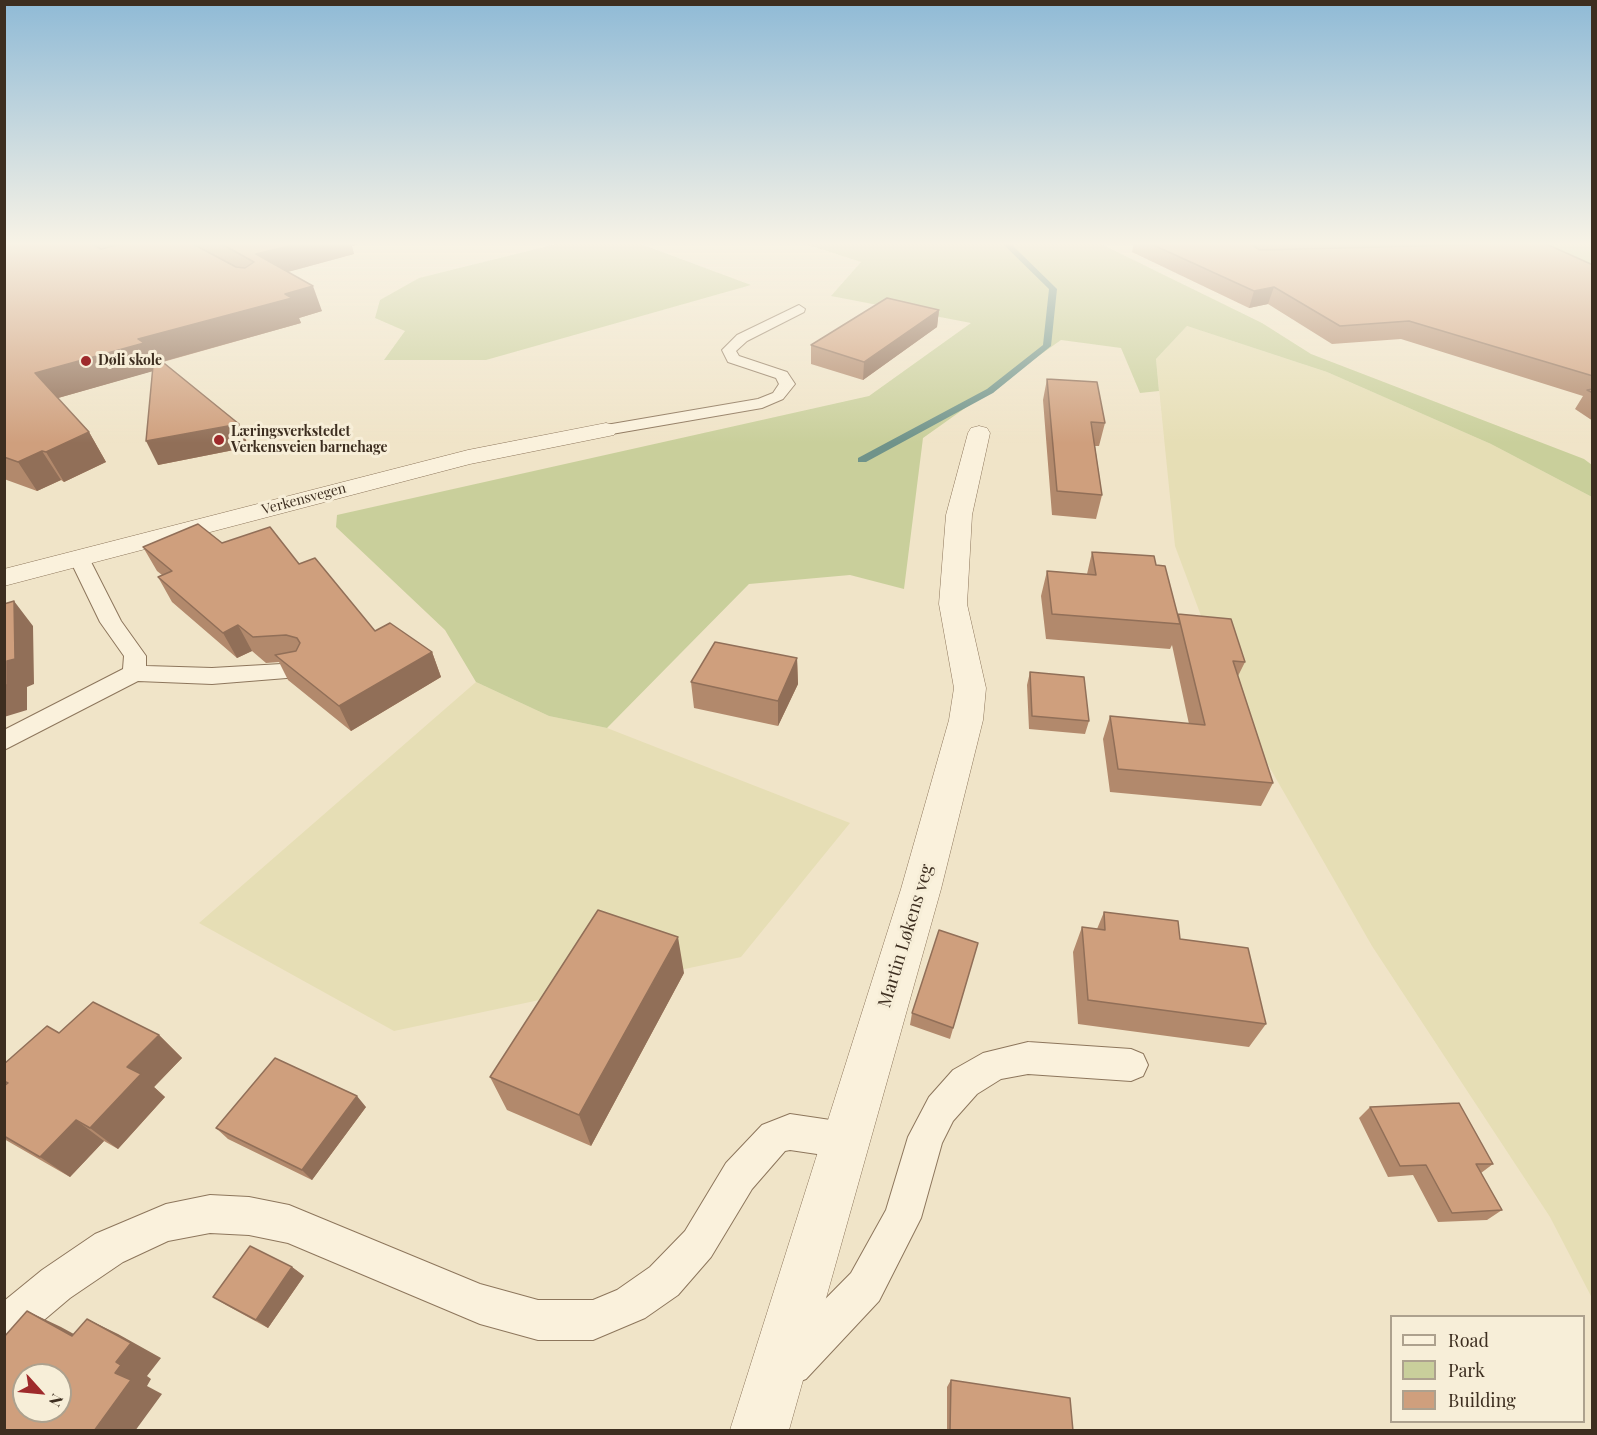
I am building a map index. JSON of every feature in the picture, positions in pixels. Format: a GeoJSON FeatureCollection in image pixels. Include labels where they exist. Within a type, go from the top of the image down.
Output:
{"type":"FeatureCollection","features":[{"type":"Feature","properties":{"kind":"street","name":"Verkensvegen"},"geometry":{"type":"LineString","coordinates":[[4,578],[468,457],[606,430]]}},
{"type":"Feature","properties":{"kind":"street","name":"Martin Løkens veg"},"geometry":{"type":"LineString","coordinates":[[759,1431],[844,1140],[921,889],[966,720],[970,688],[953,604],[959,515],[979,433]]}},
{"type":"Feature","properties":{"kind":"lane"},"geometry":{"type":"LineString","coordinates":[[606,430],[762,403],[778,396],[787,384],[782,375],[733,359],[729,350],[742,339],[797,310]]}},
{"type":"Feature","properties":{"kind":"lane"},"geometry":{"type":"LineString","coordinates":[[79,558],[111,622],[135,656],[134,673]]}},
{"type":"Feature","properties":{"kind":"lane"},"geometry":{"type":"LineString","coordinates":[[4,741],[134,673],[212,676],[299,670]]}},
{"type":"Feature","properties":{"kind":"lane"},"geometry":{"type":"LineString","coordinates":[[776,1379],[865,1287],[902,1218],[926,1137],[941,1109],[965,1082],[995,1064],[1028,1058],[1131,1065]]}},
{"type":"Feature","properties":{"kind":"lane"},"geometry":{"type":"LineString","coordinates":[[4,1328],[56,1284],[109,1248],[166,1223],[210,1214],[249,1216],[290,1224],[480,1304],[537,1320],[593,1320],[631,1305],[664,1281],[698,1244],[739,1176],[774,1137],[790,1132],[844,1140]]}},
{"type":"Feature","properties":{"kind":"shaded area"},"geometry":{"type":"Polygon","coordinates":[[[1187,326],[1327,372],[1491,444],[1592,497],[1592,1298],[1550,1217],[1372,946],[1235,707],[1175,546],[1156,359],[1187,326]]]}},
{"type":"Feature","properties":{"kind":"shaded area"},"geometry":{"type":"Polygon","coordinates":[[[476,682],[549,716],[607,728],[850,823],[741,957],[394,1031],[199,923],[476,682]]]}},
{"type":"Feature","properties":{"kind":"green space"},"geometry":{"type":"Polygon","coordinates":[[[377,310],[663,310],[486,360],[384,360],[405,331],[375,318],[377,310]]]}},
{"type":"Feature","properties":{"kind":"green space"},"geometry":{"type":"Polygon","coordinates":[[[903,310],[1235,310],[1262,323],[1311,354],[1584,459],[1592,465],[1592,497],[1491,444],[1327,372],[1187,326],[1156,359],[1159,391],[1140,393],[1121,348],[1061,340],[923,438],[904,589],[850,575],[749,584],[607,728],[549,716],[476,682],[445,630],[336,527],[337,515],[869,396],[971,323],[903,310]]]}},
{"type":"Feature","properties":{"kind":"building"},"geometry":{"type":"Polygon","coordinates":[[[4,310],[247,310],[138,339],[144,343],[35,373],[89,432],[18,462],[4,457],[4,310]]]}},
{"type":"Feature","properties":{"kind":"building"},"geometry":{"type":"Polygon","coordinates":[[[868,310],[939,310],[864,362],[811,345],[868,310]]]}},
{"type":"Feature","properties":{"kind":"building"},"geometry":{"type":"Polygon","coordinates":[[[1313,310],[1593,310],[1593,376],[1409,321],[1340,326],[1313,310]]]}},
{"type":"Feature","properties":{"kind":"building"},"geometry":{"type":"Polygon","coordinates":[[[154,355],[239,424],[146,441],[154,355]]]}},
{"type":"Feature","properties":{"kind":"building"},"geometry":{"type":"Polygon","coordinates":[[[1047,379],[1097,382],[1105,423],[1091,422],[1102,495],[1057,491],[1047,379]]]}},
{"type":"Feature","properties":{"kind":"building"},"geometry":{"type":"Polygon","coordinates":[[[198,524],[222,543],[270,527],[299,564],[315,558],[375,631],[390,623],[432,652],[339,706],[275,655],[296,651],[300,643],[297,638],[286,635],[253,637],[238,625],[223,633],[158,577],[172,571],[143,547],[198,524]]]}},
{"type":"Feature","properties":{"kind":"building"},"geometry":{"type":"Polygon","coordinates":[[[1092,552],[1154,556],[1156,565],[1165,566],[1180,624],[1052,614],[1047,571],[1096,575],[1092,552]]]}},
{"type":"Feature","properties":{"kind":"building"},"geometry":{"type":"Polygon","coordinates":[[[14,601],[15,659],[7,661],[7,685],[4,685],[4,604],[14,601]]]}},
{"type":"Feature","properties":{"kind":"building"},"geometry":{"type":"Polygon","coordinates":[[[1178,614],[1231,619],[1245,662],[1233,661],[1273,783],[1118,769],[1110,716],[1205,725],[1178,614]]]}},
{"type":"Feature","properties":{"kind":"building"},"geometry":{"type":"Polygon","coordinates":[[[715,642],[797,658],[778,701],[691,682],[715,642]]]}},
{"type":"Feature","properties":{"kind":"building"},"geometry":{"type":"Polygon","coordinates":[[[1030,672],[1084,677],[1089,721],[1032,716],[1030,672]]]}},
{"type":"Feature","properties":{"kind":"building"},"geometry":{"type":"Polygon","coordinates":[[[598,910],[678,937],[579,1115],[490,1077],[598,910]]]}},
{"type":"Feature","properties":{"kind":"building"},"geometry":{"type":"Polygon","coordinates":[[[1104,912],[1178,921],[1180,939],[1248,948],[1266,1024],[1088,1000],[1082,927],[1105,930],[1104,912]]]}},
{"type":"Feature","properties":{"kind":"building"},"geometry":{"type":"Polygon","coordinates":[[[939,930],[978,943],[953,1028],[912,1013],[939,930]]]}},
{"type":"Feature","properties":{"kind":"building"},"geometry":{"type":"Polygon","coordinates":[[[93,1002],[159,1035],[127,1067],[141,1074],[90,1128],[76,1120],[40,1157],[4,1136],[4,1086],[8,1083],[4,1081],[4,1064],[47,1026],[59,1033],[93,1002]]]}},
{"type":"Feature","properties":{"kind":"building"},"geometry":{"type":"Polygon","coordinates":[[[275,1058],[357,1096],[302,1170],[216,1128],[275,1058]]]}},
{"type":"Feature","properties":{"kind":"building"},"geometry":{"type":"Polygon","coordinates":[[[1459,1103],[1493,1164],[1476,1164],[1502,1210],[1452,1213],[1426,1165],[1400,1166],[1370,1107],[1459,1103]]]}},
{"type":"Feature","properties":{"kind":"building"},"geometry":{"type":"Polygon","coordinates":[[[250,1246],[292,1267],[256,1320],[213,1297],[250,1246]]]}},
{"type":"Feature","properties":{"kind":"building"},"geometry":{"type":"Polygon","coordinates":[[[27,1311],[72,1336],[87,1319],[131,1343],[116,1362],[121,1365],[115,1373],[131,1380],[94,1431],[4,1431],[4,1337],[27,1311]]]}},
{"type":"Feature","properties":{"kind":"building"},"geometry":{"type":"Polygon","coordinates":[[[951,1380],[1070,1398],[1073,1431],[950,1431],[951,1380]]]}},
{"type":"Feature","properties":{"kind":"waterway"},"geometry":{"type":"LineString","coordinates":[[862,460],[990,391],[1047,346],[1051,310]]}},
{"type":"Feature","properties":{"kind":"place","name":"Døli skole"},"geometry":{"type":"Point","coordinates":[86,361]}},
{"type":"Feature","properties":{"kind":"place","name":"Læringsverkstedet Verkensveien barnehage"},"geometry":{"type":"Point","coordinates":[219,440]}}]}
